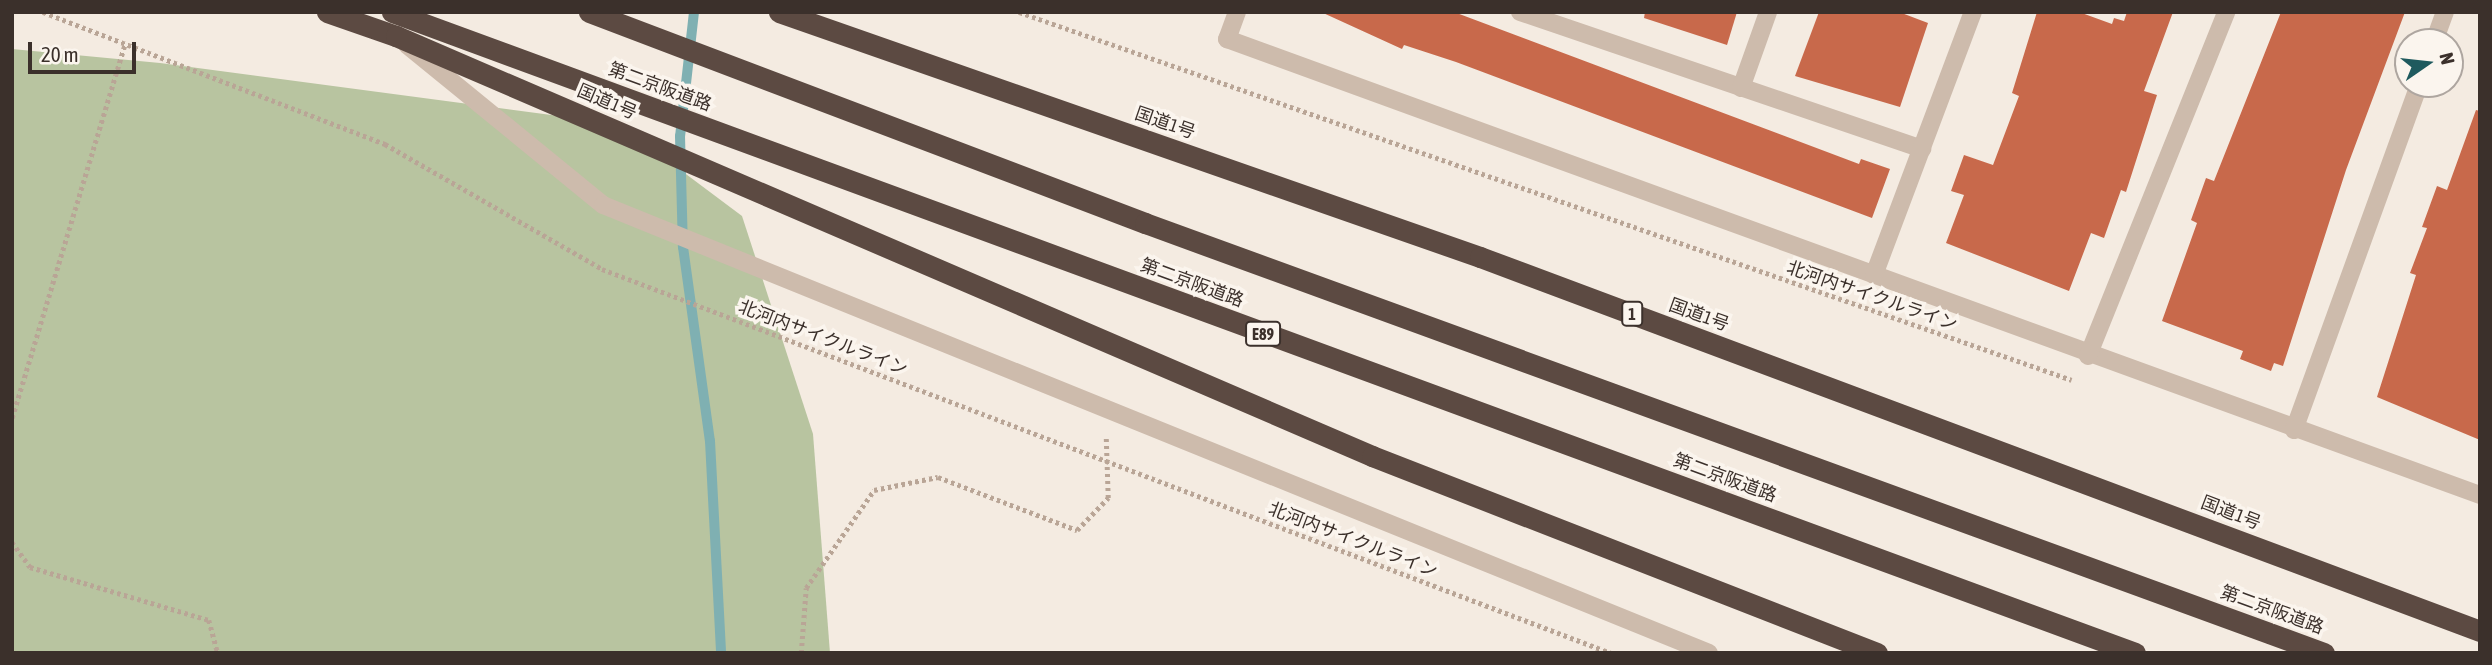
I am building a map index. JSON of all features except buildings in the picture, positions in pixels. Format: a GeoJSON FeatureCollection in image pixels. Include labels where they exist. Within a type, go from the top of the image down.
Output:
{"type":"FeatureCollection","features":[{"type":"Feature","properties":{"kind":"highway","name":"国道1号"},"geometry":{"type":"LineString","coordinates":[[327,12],[396,36],[1372,456],[1877,653]]}},
{"type":"Feature","properties":{"kind":"highway","name":"第二京阪道路"},"geometry":{"type":"LineString","coordinates":[[392,12],[2135,653]]}},
{"type":"Feature","properties":{"kind":"highway","name":"第二京阪道路"},"geometry":{"type":"LineString","coordinates":[[589,12],[1158,228],[2324,653]]}},
{"type":"Feature","properties":{"kind":"highway","name":"国道1号"},"geometry":{"type":"LineString","coordinates":[[779,12],[1480,257],[2480,631]]}},
{"type":"Feature","properties":{"kind":"street"},"geometry":{"type":"LineString","coordinates":[[1237,12],[1227,39],[2088,356],[2480,495]]}},
{"type":"Feature","properties":{"kind":"street"},"geometry":{"type":"LineString","coordinates":[[1520,12],[1567,20],[1741,88],[1922,149]]}},
{"type":"Feature","properties":{"kind":"street"},"geometry":{"type":"LineString","coordinates":[[1741,88],[1768,12]]}},
{"type":"Feature","properties":{"kind":"street"},"geometry":{"type":"LineString","coordinates":[[1874,275],[1973,12]]}},
{"type":"Feature","properties":{"kind":"street"},"geometry":{"type":"LineString","coordinates":[[2088,356],[2225,12]]}},
{"type":"Feature","properties":{"kind":"street"},"geometry":{"type":"LineString","coordinates":[[396,36],[603,205],[1709,653]]}},
{"type":"Feature","properties":{"kind":"street"},"geometry":{"type":"LineString","coordinates":[[2294,430],[2414,98]]}},
{"type":"Feature","properties":{"kind":"path","name":"北河内サイクルライン"},"geometry":{"type":"LineString","coordinates":[[43,12],[385,144],[601,269],[1611,653]]}},
{"type":"Feature","properties":{"kind":"path","name":"北河内サイクルライン"},"geometry":{"type":"LineString","coordinates":[[1019,12],[2084,384]]}},
{"type":"Feature","properties":{"kind":"path"},"geometry":{"type":"LineString","coordinates":[[12,418],[125,44]]}},
{"type":"Feature","properties":{"kind":"path"},"geometry":{"type":"LineString","coordinates":[[801,653],[806,588],[874,490],[938,477],[1077,530],[1108,498],[1106,409]]}},
{"type":"Feature","properties":{"kind":"path"},"geometry":{"type":"LineString","coordinates":[[12,542],[30,567],[209,620],[218,653]]}},
{"type":"Feature","properties":{"kind":"green space"},"geometry":{"type":"Polygon","coordinates":[[[12,49],[160,63],[619,124],[742,216],[813,434],[830,653],[12,653],[12,49]]]}},
{"type":"Feature","properties":{"kind":"waterway"},"geometry":{"type":"LineString","coordinates":[[694,12],[680,136],[683,247],[710,441],[721,653]]}}]}
